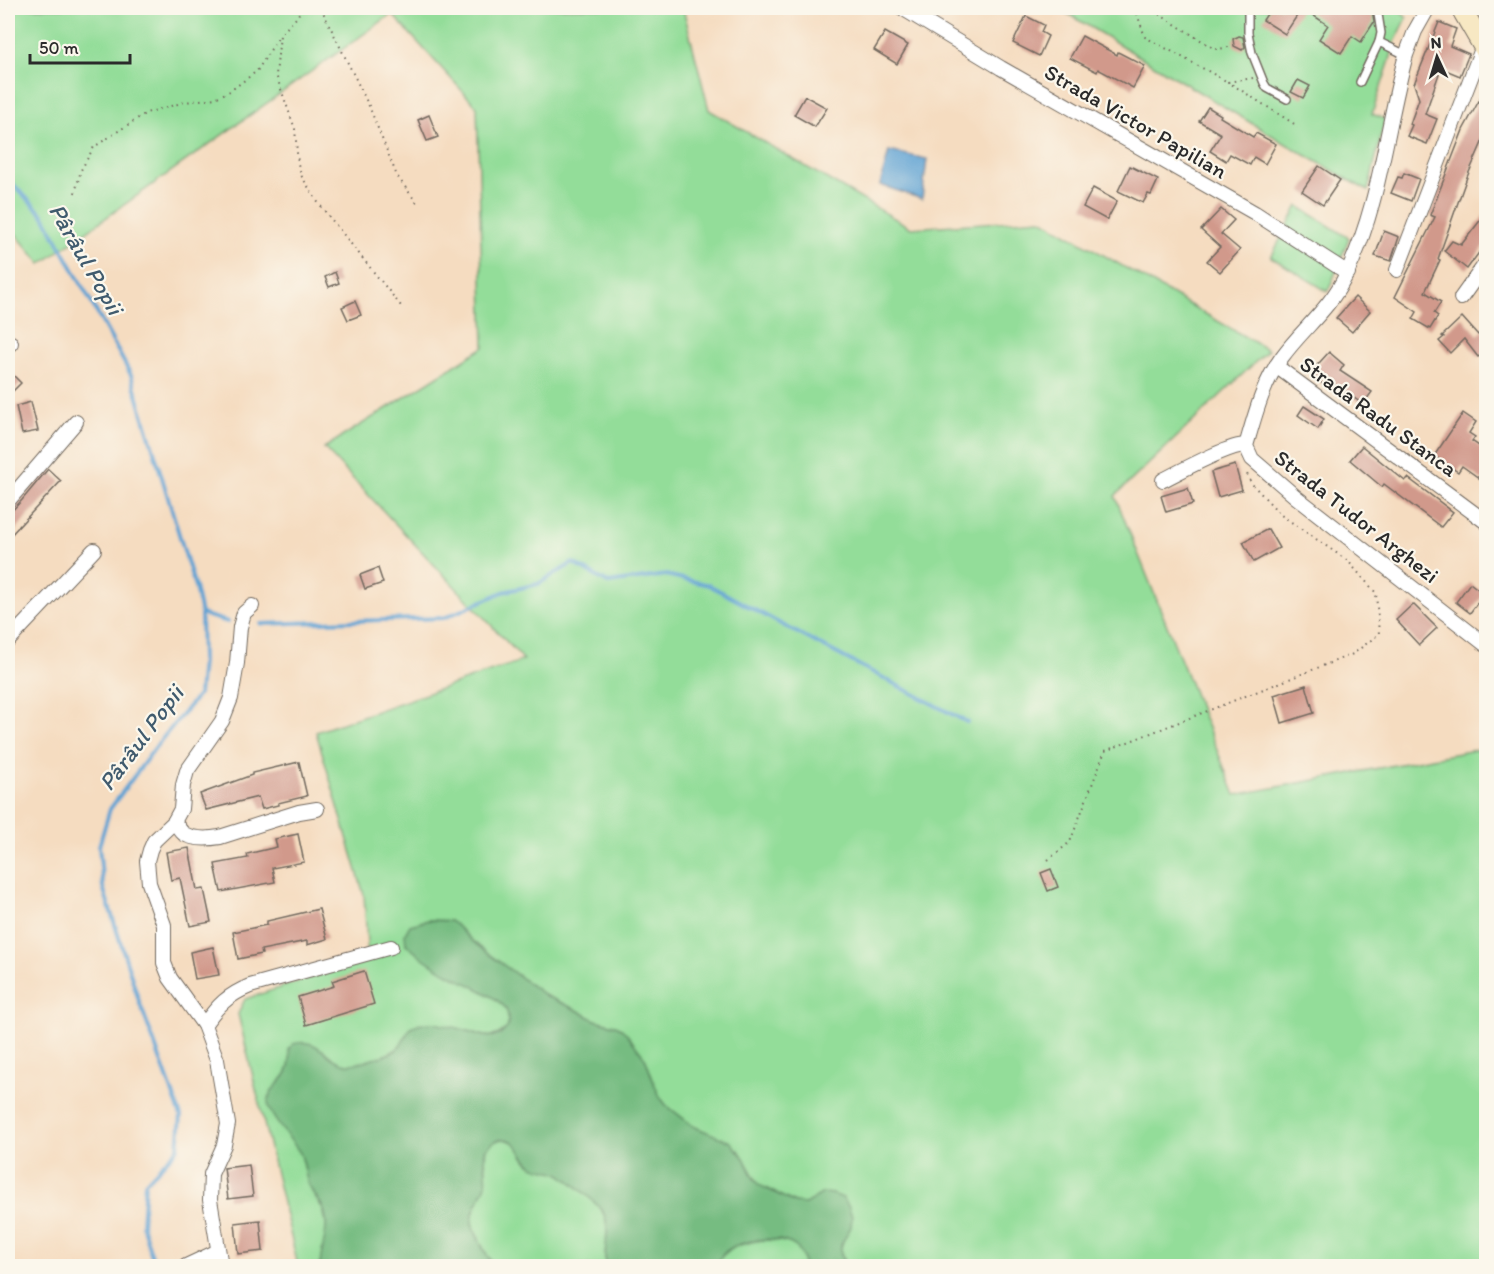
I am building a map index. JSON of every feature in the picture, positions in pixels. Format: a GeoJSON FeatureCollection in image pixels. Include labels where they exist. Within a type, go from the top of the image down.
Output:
{"type":"FeatureCollection","features":[{"type":"Feature","properties":{"kind":"street","name":"Strada Victor Papilian"},"geometry":{"type":"LineString","coordinates":[[902,8],[1128,142],[1255,213],[1348,273]]}},
{"type":"Feature","properties":{"kind":"street","name":"Strada Tudor Arghezi"},"geometry":{"type":"LineString","coordinates":[[1428,8],[1415,31],[1406,55],[1369,213],[1348,273],[1338,292],[1325,309],[1276,366],[1255,413],[1246,445],[1252,459],[1296,497],[1486,645]]}},
{"type":"Feature","properties":{"kind":"street"},"geometry":{"type":"LineString","coordinates":[[1397,270],[1485,49],[1461,8]]}},
{"type":"Feature","properties":{"kind":"street"},"geometry":{"type":"LineString","coordinates":[[1461,298],[1486,263]]}},
{"type":"Feature","properties":{"kind":"street","name":"Strada Radu Stanca"},"geometry":{"type":"LineString","coordinates":[[1276,366],[1486,522]]}},
{"type":"Feature","properties":{"kind":"street"},"geometry":{"type":"LineString","coordinates":[[8,501],[76,422]]}},
{"type":"Feature","properties":{"kind":"street"},"geometry":{"type":"LineString","coordinates":[[1163,480],[1210,457],[1246,445]]}},
{"type":"Feature","properties":{"kind":"street"},"geometry":{"type":"LineString","coordinates":[[8,641],[94,550]]}},
{"type":"Feature","properties":{"kind":"street"},"geometry":{"type":"LineString","coordinates":[[221,1266],[210,1200],[211,1174],[224,1145],[228,1124],[217,1060],[204,1025],[170,978],[164,963],[164,925],[147,874],[147,861],[154,841],[174,822],[181,809],[187,771],[222,721],[231,698],[240,627],[244,613],[252,606]]}},
{"type":"Feature","properties":{"kind":"street"},"geometry":{"type":"LineString","coordinates":[[174,822],[183,833],[207,839],[299,812],[317,810]]}},
{"type":"Feature","properties":{"kind":"street"},"geometry":{"type":"LineString","coordinates":[[204,1025],[218,1006],[234,993],[250,986],[391,947]]}},
{"type":"Feature","properties":{"kind":"street"},"geometry":{"type":"LineString","coordinates":[[186,1266],[218,1251]]}},
{"type":"Feature","properties":{"kind":"lane"},"geometry":{"type":"LineString","coordinates":[[1248,8],[1248,33],[1252,53],[1261,76],[1268,88],[1287,99]]}},
{"type":"Feature","properties":{"kind":"lane"},"geometry":{"type":"LineString","coordinates":[[1360,82],[1379,42],[1381,33],[1377,8]]}},
{"type":"Feature","properties":{"kind":"lane"},"geometry":{"type":"LineString","coordinates":[[1379,42],[1406,55]]}},
{"type":"Feature","properties":{"kind":"path"},"geometry":{"type":"LineString","coordinates":[[75,193],[81,170],[94,147],[146,113],[185,102],[215,98],[230,91],[257,71],[280,35],[302,8]]}},
{"type":"Feature","properties":{"kind":"path"},"geometry":{"type":"LineString","coordinates":[[321,8],[369,106],[397,176],[417,203]]}},
{"type":"Feature","properties":{"kind":"path"},"geometry":{"type":"LineString","coordinates":[[1135,8],[1145,37],[1228,82],[1296,125]]}},
{"type":"Feature","properties":{"kind":"path"},"geometry":{"type":"LineString","coordinates":[[1149,8],[1215,49],[1229,47]]}},
{"type":"Feature","properties":{"kind":"path"},"geometry":{"type":"LineString","coordinates":[[280,35],[276,75],[295,129],[298,164],[302,177],[319,204],[401,306]]}},
{"type":"Feature","properties":{"kind":"path"},"geometry":{"type":"LineString","coordinates":[[1228,82],[1261,76]]}},
{"type":"Feature","properties":{"kind":"path"},"geometry":{"type":"LineString","coordinates":[[1048,860],[1070,842],[1105,751],[1353,654],[1379,634],[1376,593],[1348,561],[1281,515],[1251,483],[1247,473]]}},
{"type":"Feature","properties":{"kind":"green space"},"geometry":{"type":"Polygon","coordinates":[[[8,8],[683,8],[709,110],[911,228],[1041,219],[1268,350],[1115,496],[1235,795],[1486,748],[1486,1266],[846,1266],[841,1251],[845,1236],[805,1204],[795,1203],[759,1185],[739,1150],[693,1126],[666,1105],[660,1097],[645,1058],[618,1026],[595,1020],[546,996],[487,953],[450,921],[429,920],[419,922],[406,944],[440,969],[502,1004],[508,1014],[508,1027],[496,1035],[485,1036],[445,1025],[420,1024],[412,1028],[395,1050],[374,1059],[351,1064],[337,1061],[323,1050],[289,1050],[291,1060],[289,1070],[276,1087],[272,1113],[301,1154],[308,1183],[323,1209],[327,1228],[320,1266],[298,1266],[238,1014],[245,999],[368,959],[364,895],[316,732],[524,660],[324,448],[484,347],[477,107],[392,14],[41,264],[8,225],[8,8]]]}},
{"type":"Feature","properties":{"kind":"green space"},"geometry":{"type":"Polygon","coordinates":[[[1058,8],[1396,8],[1407,18],[1395,42],[1372,114],[1385,119],[1368,191],[1288,145],[1058,8]]]}},
{"type":"Feature","properties":{"kind":"green space"},"geometry":{"type":"Polygon","coordinates":[[[1298,206],[1349,238],[1328,292],[1271,257],[1298,206]]]}},
{"type":"Feature","properties":{"kind":"green space"},"geometry":{"type":"Polygon","coordinates":[[[429,920],[450,921],[487,953],[546,996],[595,1020],[618,1026],[645,1058],[660,1097],[666,1105],[693,1126],[731,1142],[744,1158],[759,1185],[795,1203],[805,1204],[823,1193],[843,1198],[852,1217],[851,1227],[841,1245],[841,1256],[846,1266],[803,1266],[801,1254],[795,1246],[771,1239],[744,1243],[732,1248],[723,1254],[717,1266],[605,1266],[607,1224],[600,1208],[562,1175],[532,1165],[514,1143],[505,1139],[494,1142],[486,1150],[486,1184],[472,1218],[473,1228],[482,1248],[496,1266],[320,1266],[326,1230],[323,1208],[308,1184],[300,1153],[277,1122],[268,1103],[272,1090],[285,1076],[288,1069],[289,1050],[293,1044],[310,1043],[334,1059],[351,1064],[395,1051],[411,1028],[419,1024],[440,1024],[491,1037],[501,1034],[508,1027],[508,1014],[502,1004],[435,966],[406,944],[405,934],[410,925],[429,920]]]}},
{"type":"Feature","properties":{"kind":"green space"},"geometry":{"type":"Polygon","coordinates":[[[500,1139],[513,1142],[530,1164],[561,1174],[599,1208],[607,1225],[605,1266],[496,1266],[490,1259],[474,1229],[472,1217],[486,1183],[486,1151],[490,1145],[500,1139]]]}},
{"type":"Feature","properties":{"kind":"green space"},"geometry":{"type":"Polygon","coordinates":[[[763,1240],[785,1242],[797,1247],[803,1258],[803,1266],[717,1266],[729,1250],[763,1240]]]}},
{"type":"Feature","properties":{"kind":"water"},"geometry":{"type":"Polygon","coordinates":[[[889,151],[927,159],[922,199],[880,185],[889,151]]]}},
{"type":"Feature","properties":{"kind":"building"},"geometry":{"type":"Polygon","coordinates":[[[1271,8],[1302,8],[1285,34],[1263,20],[1271,8]]]}},
{"type":"Feature","properties":{"kind":"building"},"geometry":{"type":"Polygon","coordinates":[[[1302,8],[1369,8],[1372,9],[1374,22],[1361,42],[1352,36],[1341,53],[1319,39],[1328,25],[1302,8]]]}},
{"type":"Feature","properties":{"kind":"building"},"geometry":{"type":"Polygon","coordinates":[[[1026,16],[1044,25],[1041,32],[1048,36],[1039,56],[1013,43],[1026,16]]]}},
{"type":"Feature","properties":{"kind":"building"},"geometry":{"type":"Polygon","coordinates":[[[1439,22],[1456,29],[1450,46],[1469,54],[1460,76],[1441,68],[1425,114],[1437,119],[1427,144],[1407,136],[1419,99],[1414,84],[1439,22]]]}},
{"type":"Feature","properties":{"kind":"building"},"geometry":{"type":"Polygon","coordinates":[[[885,32],[908,45],[897,64],[874,50],[885,32]]]}},
{"type":"Feature","properties":{"kind":"building"},"geometry":{"type":"Polygon","coordinates":[[[1082,36],[1117,55],[1118,52],[1145,66],[1133,88],[1098,69],[1097,72],[1070,58],[1082,36]]]}},
{"type":"Feature","properties":{"kind":"building"},"geometry":{"type":"Polygon","coordinates":[[[1243,37],[1245,47],[1242,50],[1234,46],[1233,39],[1243,37]]]}},
{"type":"Feature","properties":{"kind":"building"},"geometry":{"type":"Polygon","coordinates":[[[1298,80],[1310,86],[1303,98],[1291,92],[1298,80]]]}},
{"type":"Feature","properties":{"kind":"building"},"geometry":{"type":"Polygon","coordinates":[[[1486,88],[1486,139],[1484,138],[1467,177],[1438,259],[1440,260],[1425,292],[1441,302],[1434,313],[1438,316],[1430,329],[1413,319],[1417,312],[1395,297],[1435,217],[1430,215],[1463,130],[1486,88]]]}},
{"type":"Feature","properties":{"kind":"building"},"geometry":{"type":"Polygon","coordinates":[[[805,96],[827,108],[815,127],[794,115],[805,96]]]}},
{"type":"Feature","properties":{"kind":"building"},"geometry":{"type":"Polygon","coordinates":[[[1208,107],[1253,137],[1256,133],[1276,144],[1265,164],[1254,157],[1250,165],[1230,154],[1226,161],[1210,151],[1221,134],[1199,121],[1208,107]]]}},
{"type":"Feature","properties":{"kind":"building"},"geometry":{"type":"Polygon","coordinates":[[[429,115],[438,137],[427,141],[418,120],[429,115]]]}},
{"type":"Feature","properties":{"kind":"building"},"geometry":{"type":"Polygon","coordinates":[[[1130,166],[1158,180],[1151,195],[1148,194],[1143,203],[1118,191],[1130,166]]]}},
{"type":"Feature","properties":{"kind":"building"},"geometry":{"type":"Polygon","coordinates":[[[1319,166],[1340,180],[1323,205],[1302,191],[1319,166]]]}},
{"type":"Feature","properties":{"kind":"building"},"geometry":{"type":"Polygon","coordinates":[[[1404,173],[1419,179],[1411,201],[1391,193],[1398,177],[1402,178],[1404,173]]]}},
{"type":"Feature","properties":{"kind":"building"},"geometry":{"type":"Polygon","coordinates":[[[1093,188],[1117,201],[1107,220],[1083,207],[1093,188]]]}},
{"type":"Feature","properties":{"kind":"building"},"geometry":{"type":"Polygon","coordinates":[[[1221,209],[1234,220],[1221,234],[1240,250],[1220,272],[1207,261],[1220,247],[1201,230],[1221,209]]]}},
{"type":"Feature","properties":{"kind":"building"},"geometry":{"type":"Polygon","coordinates":[[[1486,213],[1486,243],[1467,269],[1444,251],[1452,241],[1461,245],[1486,213]]]}},
{"type":"Feature","properties":{"kind":"building"},"geometry":{"type":"Polygon","coordinates":[[[1384,231],[1399,237],[1391,261],[1375,256],[1384,231]]]}},
{"type":"Feature","properties":{"kind":"building"},"geometry":{"type":"Polygon","coordinates":[[[335,272],[339,283],[329,287],[325,277],[335,272]]]}},
{"type":"Feature","properties":{"kind":"building"},"geometry":{"type":"Polygon","coordinates":[[[1355,297],[1370,311],[1352,332],[1336,318],[1355,297]]]}},
{"type":"Feature","properties":{"kind":"building"},"geometry":{"type":"Polygon","coordinates":[[[355,301],[361,315],[348,320],[342,307],[355,301]]]}},
{"type":"Feature","properties":{"kind":"building"},"geometry":{"type":"Polygon","coordinates":[[[1462,317],[1478,335],[1486,328],[1486,351],[1478,357],[1464,339],[1450,353],[1439,341],[1462,317]]]}},
{"type":"Feature","properties":{"kind":"building"},"geometry":{"type":"Polygon","coordinates":[[[1329,352],[1344,365],[1340,371],[1372,392],[1363,404],[1330,382],[1326,387],[1310,373],[1329,352]]]}},
{"type":"Feature","properties":{"kind":"building"},"geometry":{"type":"Polygon","coordinates":[[[8,370],[21,383],[8,396],[8,370]]]}},
{"type":"Feature","properties":{"kind":"building"},"geometry":{"type":"Polygon","coordinates":[[[31,402],[38,431],[22,434],[16,406],[31,402]]]}},
{"type":"Feature","properties":{"kind":"building"},"geometry":{"type":"Polygon","coordinates":[[[1304,406],[1324,419],[1318,429],[1298,415],[1304,406]]]}},
{"type":"Feature","properties":{"kind":"building"},"geometry":{"type":"Polygon","coordinates":[[[1463,413],[1476,422],[1469,433],[1475,437],[1472,441],[1486,451],[1486,483],[1462,466],[1458,472],[1434,456],[1463,413]]]}},
{"type":"Feature","properties":{"kind":"building"},"geometry":{"type":"Polygon","coordinates":[[[1362,446],[1405,481],[1408,478],[1453,512],[1441,527],[1384,484],[1382,487],[1350,460],[1362,446]]]}},
{"type":"Feature","properties":{"kind":"building"},"geometry":{"type":"Polygon","coordinates":[[[1235,465],[1242,490],[1218,497],[1211,472],[1235,465]]]}},
{"type":"Feature","properties":{"kind":"building"},"geometry":{"type":"Polygon","coordinates":[[[48,469],[61,481],[8,538],[8,515],[48,469]]]}},
{"type":"Feature","properties":{"kind":"building"},"geometry":{"type":"Polygon","coordinates":[[[1188,488],[1193,504],[1166,512],[1161,496],[1188,488]]]}},
{"type":"Feature","properties":{"kind":"building"},"geometry":{"type":"Polygon","coordinates":[[[1268,529],[1279,548],[1254,562],[1243,542],[1268,529]]]}},
{"type":"Feature","properties":{"kind":"building"},"geometry":{"type":"Polygon","coordinates":[[[378,568],[383,583],[365,589],[360,575],[378,568]]]}},
{"type":"Feature","properties":{"kind":"building"},"geometry":{"type":"Polygon","coordinates":[[[1470,583],[1484,594],[1470,613],[1456,602],[1470,583]]]}},
{"type":"Feature","properties":{"kind":"building"},"geometry":{"type":"Polygon","coordinates":[[[1413,604],[1437,628],[1419,645],[1396,620],[1413,604]]]}},
{"type":"Feature","properties":{"kind":"building"},"geometry":{"type":"Polygon","coordinates":[[[1306,685],[1314,713],[1282,723],[1274,695],[1306,685]]]}},
{"type":"Feature","properties":{"kind":"building"},"geometry":{"type":"Polygon","coordinates":[[[299,762],[307,796],[262,809],[258,797],[206,810],[200,794],[252,775],[252,773],[299,762]]]}},
{"type":"Feature","properties":{"kind":"building"},"geometry":{"type":"Polygon","coordinates":[[[298,834],[304,862],[272,868],[275,882],[221,892],[215,864],[248,858],[247,854],[277,847],[275,839],[298,834]]]}},
{"type":"Feature","properties":{"kind":"building"},"geometry":{"type":"Polygon","coordinates":[[[189,848],[197,890],[204,889],[211,922],[190,926],[180,878],[171,880],[166,852],[189,848]]]}},
{"type":"Feature","properties":{"kind":"building"},"geometry":{"type":"Polygon","coordinates":[[[1051,869],[1058,887],[1048,891],[1041,873],[1051,869]]]}},
{"type":"Feature","properties":{"kind":"building"},"geometry":{"type":"Polygon","coordinates":[[[319,909],[327,939],[307,945],[307,941],[261,950],[262,954],[238,959],[233,932],[267,925],[267,921],[319,909]]]}},
{"type":"Feature","properties":{"kind":"building"},"geometry":{"type":"Polygon","coordinates":[[[213,947],[219,975],[195,979],[190,952],[213,947]]]}},
{"type":"Feature","properties":{"kind":"building"},"geometry":{"type":"Polygon","coordinates":[[[364,971],[374,1004],[306,1025],[298,997],[334,986],[332,981],[364,971]]]}},
{"type":"Feature","properties":{"kind":"building"},"geometry":{"type":"Polygon","coordinates":[[[249,1165],[253,1196],[228,1199],[224,1168],[249,1165]]]}},
{"type":"Feature","properties":{"kind":"building"},"geometry":{"type":"Polygon","coordinates":[[[260,1220],[263,1251],[238,1254],[235,1223],[260,1220]]]}},
{"type":"Feature","properties":{"kind":"waterway","name":"Pârâul Popii"},"geometry":{"type":"LineString","coordinates":[[8,179],[44,216],[131,375],[195,587],[201,614],[202,661],[199,694],[157,745],[110,809],[99,846],[103,887],[139,1001],[181,1116],[178,1148],[145,1183],[142,1225],[154,1263]]}},
{"type":"Feature","properties":{"kind":"waterway"},"geometry":{"type":"LineString","coordinates":[[261,624],[444,618],[503,592],[538,584],[573,563],[608,583],[666,575],[709,585],[967,722]]}},
{"type":"Feature","properties":{"kind":"waterway"},"geometry":{"type":"LineString","coordinates":[[201,614],[228,622]]}}]}
